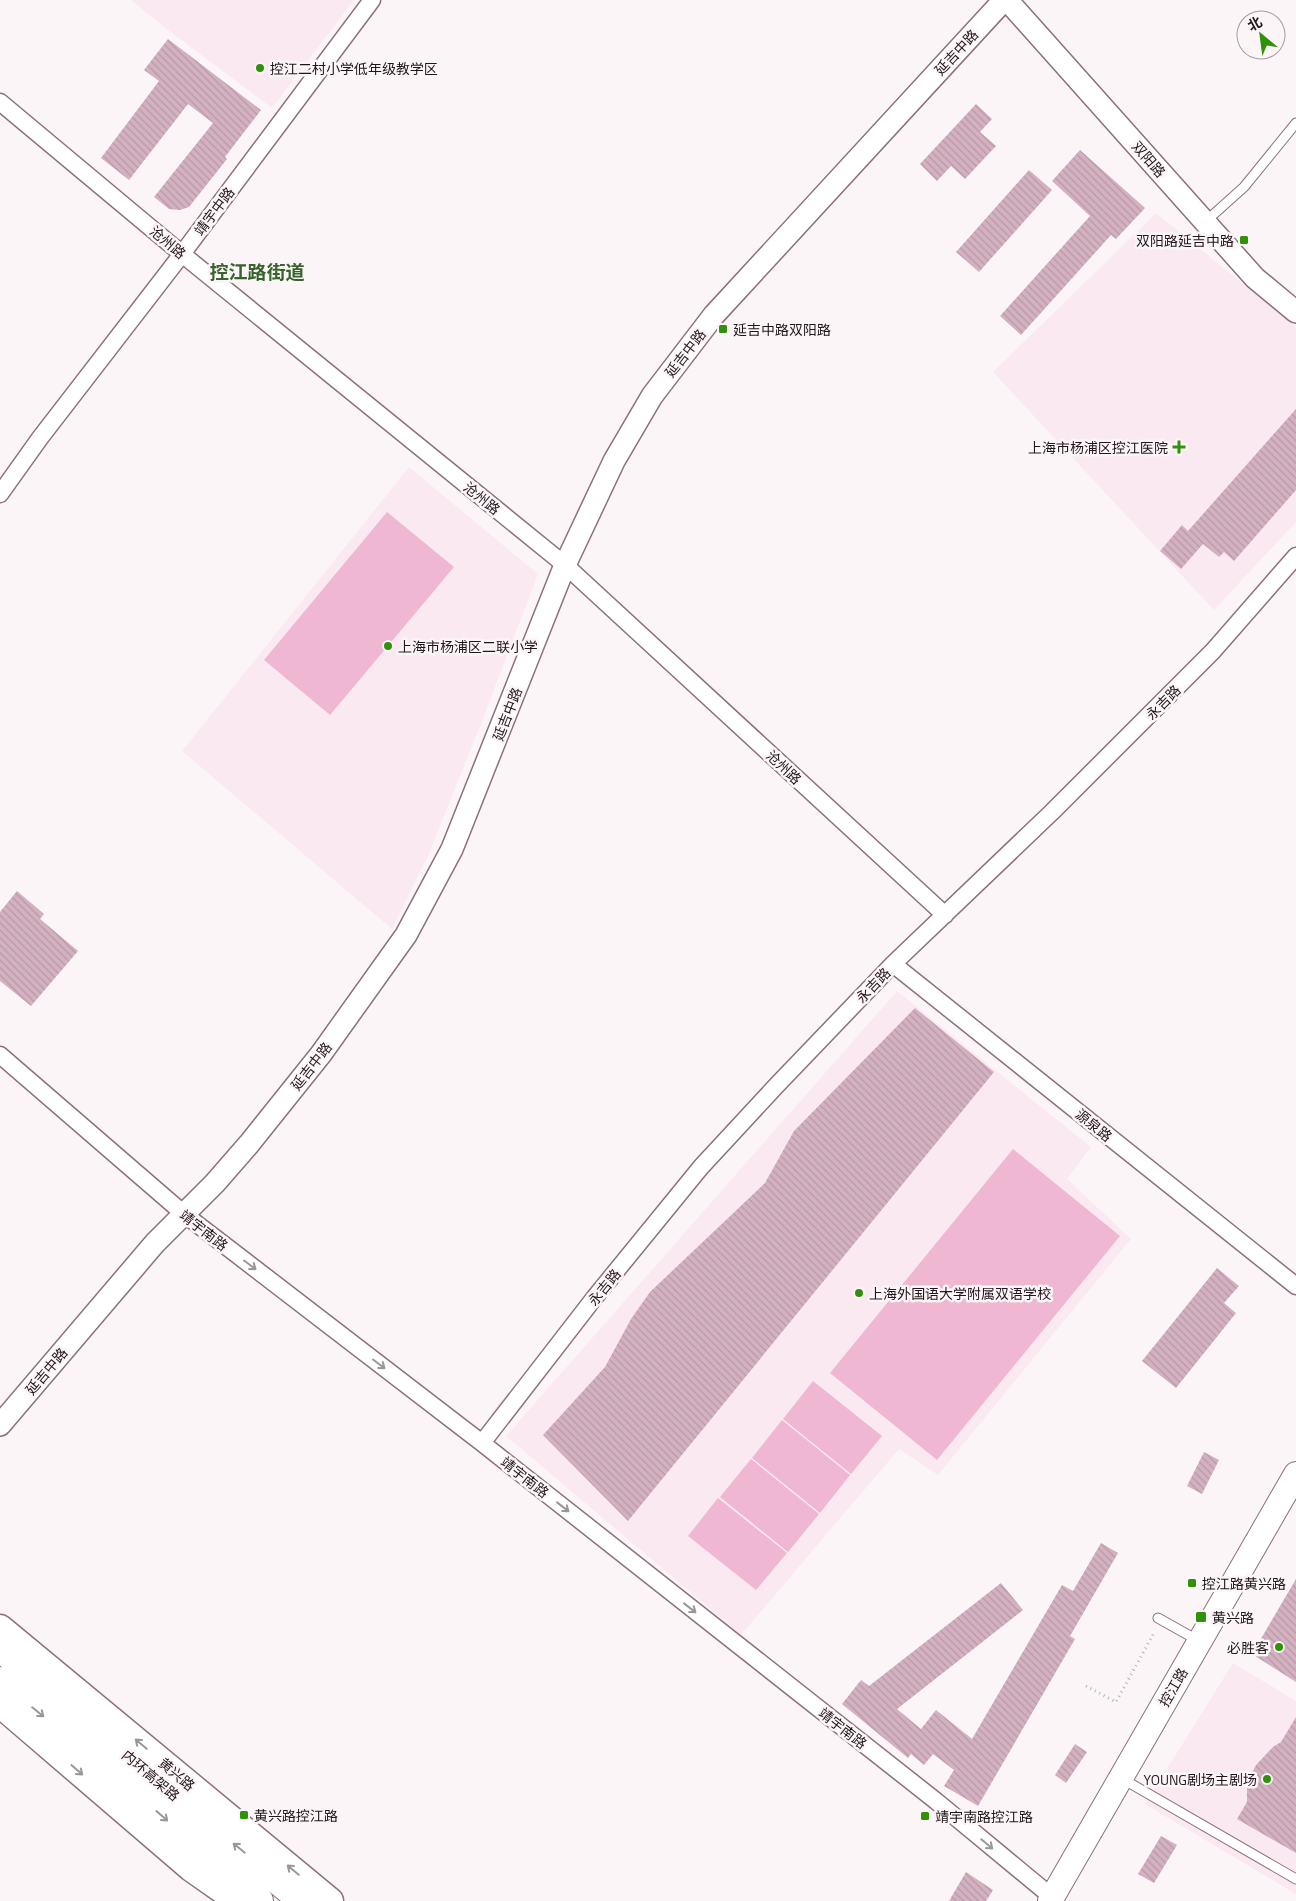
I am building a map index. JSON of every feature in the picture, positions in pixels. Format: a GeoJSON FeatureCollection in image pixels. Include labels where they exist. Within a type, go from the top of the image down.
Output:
{"type":"FeatureCollection","features":[{"type":"Feature","properties":{"kind":"highway","name":"内环高架路"},"geometry":{"type":"LineString","coordinates":[[0,1647],[152,1777],[304,1901]]}},
{"type":"Feature","properties":{"kind":"highway","name":"内环高架路"},"geometry":{"type":"LineString","coordinates":[[0,1681],[101,1763],[259,1901]]}},
{"type":"Feature","properties":{"kind":"main road","name":"控江路"},"geometry":{"type":"LineString","coordinates":[[1051,1899],[1296,1474]]}},
{"type":"Feature","properties":{"kind":"main road","name":"黄兴路"},"geometry":{"type":"LineString","coordinates":[[0,1628],[330,1901]]}},
{"type":"Feature","properties":{"kind":"main road"},"geometry":{"type":"LineString","coordinates":[[0,1704],[191,1868],[238,1901]]}},
{"type":"Feature","properties":{"kind":"street","name":"靖宇中路"},"geometry":{"type":"LineString","coordinates":[[0,494],[46,430],[182,254],[372,0]]}},
{"type":"Feature","properties":{"kind":"street","name":"双阳路"},"geometry":{"type":"LineString","coordinates":[[1006,0],[1255,278],[1296,312]]}},
{"type":"Feature","properties":{"kind":"street","name":"延吉中路"},"geometry":{"type":"LineString","coordinates":[[0,1425],[155,1243],[249,1144],[315,1062],[406,935],[452,849],[565,565],[614,461],[652,396],[709,322],[1006,0]]}},
{"type":"Feature","properties":{"kind":"street","name":"沧州路"},"geometry":{"type":"LineString","coordinates":[[0,102],[182,254],[565,565],[945,915]]}},
{"type":"Feature","properties":{"kind":"street","name":"永吉路"},"geometry":{"type":"LineString","coordinates":[[482,1443],[595,1297],[701,1167],[892,964],[1052,812],[1213,651],[1296,556]]}},
{"type":"Feature","properties":{"kind":"street","name":"源泉路"},"geometry":{"type":"LineString","coordinates":[[892,964],[1296,1286]]}},
{"type":"Feature","properties":{"kind":"street","name":"靖宇南路"},"geometry":{"type":"LineString","coordinates":[[0,1055],[184,1214],[482,1443],[928,1795],[1051,1899]]}},
{"type":"Feature","properties":{"kind":"lane"},"geometry":{"type":"LineString","coordinates":[[1205,223],[1244,187],[1296,123]]}},
{"type":"Feature","properties":{"kind":"lane"},"geometry":{"type":"LineString","coordinates":[[1159,1619],[1199,1642]]}},
{"type":"Feature","properties":{"kind":"lane"},"geometry":{"type":"LineString","coordinates":[[1121,1778],[1296,1879]]}},
{"type":"Feature","properties":{"kind":"path"},"geometry":{"type":"LineString","coordinates":[[1086,1686],[1116,1702],[1159,1619]]}},
{"type":"Feature","properties":{"kind":"shaded area","name":"控江二村小学低年级教学区"},"geometry":{"type":"Polygon","coordinates":[[[131,0],[354,0],[272,108],[131,0]]]}},
{"type":"Feature","properties":{"kind":"shaded area","name":"上海市杨浦区控江医院"},"geometry":{"type":"Polygon","coordinates":[[[1156,213],[1296,327],[1296,522],[1214,610],[993,372],[1156,213]]]}},
{"type":"Feature","properties":{"kind":"shaded area","name":"上海市杨浦区二联小学"},"geometry":{"type":"Polygon","coordinates":[[[409,467],[538,574],[428,856],[392,929],[182,751],[409,467]]]}},
{"type":"Feature","properties":{"kind":"shaded area"},"geometry":{"type":"Polygon","coordinates":[[[387,512],[454,567],[330,715],[264,660],[387,512]]]}},
{"type":"Feature","properties":{"kind":"shaded area","name":"上海外国语大学附属双语学校"},"geometry":{"type":"Polygon","coordinates":[[[897,991],[1091,1147],[1067,1179],[1131,1239],[938,1475],[899,1449],[741,1635],[506,1436],[897,991]]]}},
{"type":"Feature","properties":{"kind":"shaded area"},"geometry":{"type":"Polygon","coordinates":[[[1013,1149],[1120,1236],[937,1460],[830,1373],[1013,1149]]]}},
{"type":"Feature","properties":{"kind":"shaded area"},"geometry":{"type":"Polygon","coordinates":[[[813,1381],[882,1436],[851,1474],[783,1419],[813,1381]]]}},
{"type":"Feature","properties":{"kind":"shaded area"},"geometry":{"type":"Polygon","coordinates":[[[782,1420],[850,1475],[820,1513],[752,1458],[782,1420]]]}},
{"type":"Feature","properties":{"kind":"shaded area"},"geometry":{"type":"Polygon","coordinates":[[[751,1459],[819,1514],[788,1552],[720,1497],[751,1459]]]}},
{"type":"Feature","properties":{"kind":"shaded area"},"geometry":{"type":"Polygon","coordinates":[[[718,1498],[787,1553],[756,1590],[688,1536],[718,1498]]]}},
{"type":"Feature","properties":{"kind":"shaded area"},"geometry":{"type":"Polygon","coordinates":[[[1233,1663],[1296,1701],[1296,1894],[1145,1804],[1233,1663]]]}},
{"type":"Feature","properties":{"kind":"building"},"geometry":{"type":"Polygon","coordinates":[[[168,39],[261,110],[225,157],[227,159],[189,207],[180,210],[169,209],[154,197],[213,123],[188,104],[129,180],[101,158],[159,81],[144,70],[168,39]]]}},
{"type":"Feature","properties":{"kind":"building"},"geometry":{"type":"Polygon","coordinates":[[[976,104],[992,119],[980,132],[996,146],[965,179],[951,166],[937,181],[920,164],[976,104]]]}},
{"type":"Feature","properties":{"kind":"building"},"geometry":{"type":"Polygon","coordinates":[[[1080,150],[1145,208],[1116,239],[1111,235],[1021,335],[1000,316],[1090,216],[1052,181],[1080,150]]]}},
{"type":"Feature","properties":{"kind":"building"},"geometry":{"type":"Polygon","coordinates":[[[1029,170],[1052,190],[979,272],[956,252],[1029,170]]]}},
{"type":"Feature","properties":{"kind":"building"},"geometry":{"type":"Polygon","coordinates":[[[1296,409],[1296,490],[1234,561],[1224,552],[1219,557],[1203,544],[1181,569],[1160,551],[1182,525],[1188,531],[1296,409]]]}},
{"type":"Feature","properties":{"kind":"building"},"geometry":{"type":"Polygon","coordinates":[[[17,891],[44,914],[40,919],[78,951],[31,1006],[0,981],[0,912],[17,891]]]}},
{"type":"Feature","properties":{"kind":"building"},"geometry":{"type":"Polygon","coordinates":[[[915,1008],[994,1072],[628,1521],[543,1435],[605,1367],[631,1319],[650,1292],[765,1183],[794,1131],[915,1008]]]}},
{"type":"Feature","properties":{"kind":"building"},"geometry":{"type":"Polygon","coordinates":[[[1217,1268],[1239,1286],[1224,1303],[1236,1313],[1176,1388],[1142,1361],[1217,1268]]]}},
{"type":"Feature","properties":{"kind":"building"},"geometry":{"type":"Polygon","coordinates":[[[1204,1452],[1219,1460],[1202,1494],[1187,1486],[1204,1452]]]}},
{"type":"Feature","properties":{"kind":"building"},"geometry":{"type":"Polygon","coordinates":[[[1101,1543],[1118,1553],[1070,1636],[1075,1639],[978,1806],[944,1786],[954,1770],[933,1754],[924,1765],[911,1754],[908,1758],[842,1704],[861,1680],[869,1686],[1001,1583],[1023,1610],[897,1709],[921,1729],[936,1710],[972,1739],[1062,1585],[1073,1591],[1101,1543]]]}},
{"type":"Feature","properties":{"kind":"building"},"geometry":{"type":"Polygon","coordinates":[[[1296,1579],[1296,1682],[1252,1654],[1296,1579]]]}},
{"type":"Feature","properties":{"kind":"building"},"geometry":{"type":"Polygon","coordinates":[[[1296,1717],[1296,1853],[1237,1819],[1247,1802],[1247,1783],[1256,1765],[1273,1747],[1281,1742],[1296,1717]]]}},
{"type":"Feature","properties":{"kind":"building"},"geometry":{"type":"Polygon","coordinates":[[[1075,1744],[1087,1752],[1066,1783],[1055,1775],[1075,1744]]]}},
{"type":"Feature","properties":{"kind":"building"},"geometry":{"type":"Polygon","coordinates":[[[1161,1836],[1177,1845],[1154,1883],[1138,1874],[1161,1836]]]}},
{"type":"Feature","properties":{"kind":"building"},"geometry":{"type":"Polygon","coordinates":[[[966,1872],[993,1890],[986,1901],[949,1901],[966,1872]]]}},
{"type":"Feature","properties":{"kind":"place","name":"控江二村小学低年级教学区"},"geometry":{"type":"Point","coordinates":[260,68]}},
{"type":"Feature","properties":{"kind":"place","name":"双阳路延吉中路"},"geometry":{"type":"Point","coordinates":[1244,240]}},
{"type":"Feature","properties":{"kind":"place","name":"延吉中路双阳路"},"geometry":{"type":"Point","coordinates":[723,329]}},
{"type":"Feature","properties":{"kind":"place","name":"上海市杨浦区控江医院"},"geometry":{"type":"Point","coordinates":[1179,447]}},
{"type":"Feature","properties":{"kind":"place","name":"上海市杨浦区二联小学"},"geometry":{"type":"Point","coordinates":[388,646]}},
{"type":"Feature","properties":{"kind":"place","name":"上海外国语大学附属双语学校"},"geometry":{"type":"Point","coordinates":[859,1293]}},
{"type":"Feature","properties":{"kind":"place","name":"控江路黄兴路"},"geometry":{"type":"Point","coordinates":[1192,1583]}},
{"type":"Feature","properties":{"kind":"place","name":"黄兴路"},"geometry":{"type":"Point","coordinates":[1201,1617]}},
{"type":"Feature","properties":{"kind":"place","name":"必胜客"},"geometry":{"type":"Point","coordinates":[1279,1647]}},
{"type":"Feature","properties":{"kind":"place","name":"YOUNG剧场主剧场"},"geometry":{"type":"Point","coordinates":[1267,1779]}},
{"type":"Feature","properties":{"kind":"place","name":"黄兴路控江路"},"geometry":{"type":"Point","coordinates":[244,1815]}},
{"type":"Feature","properties":{"kind":"place","name":"靖宇南路控江路"},"geometry":{"type":"Point","coordinates":[925,1816]}},
{"type":"Feature","properties":{"kind":"district","name":"控江路街道"},"geometry":{"type":"Point","coordinates":[257,271]}}]}
